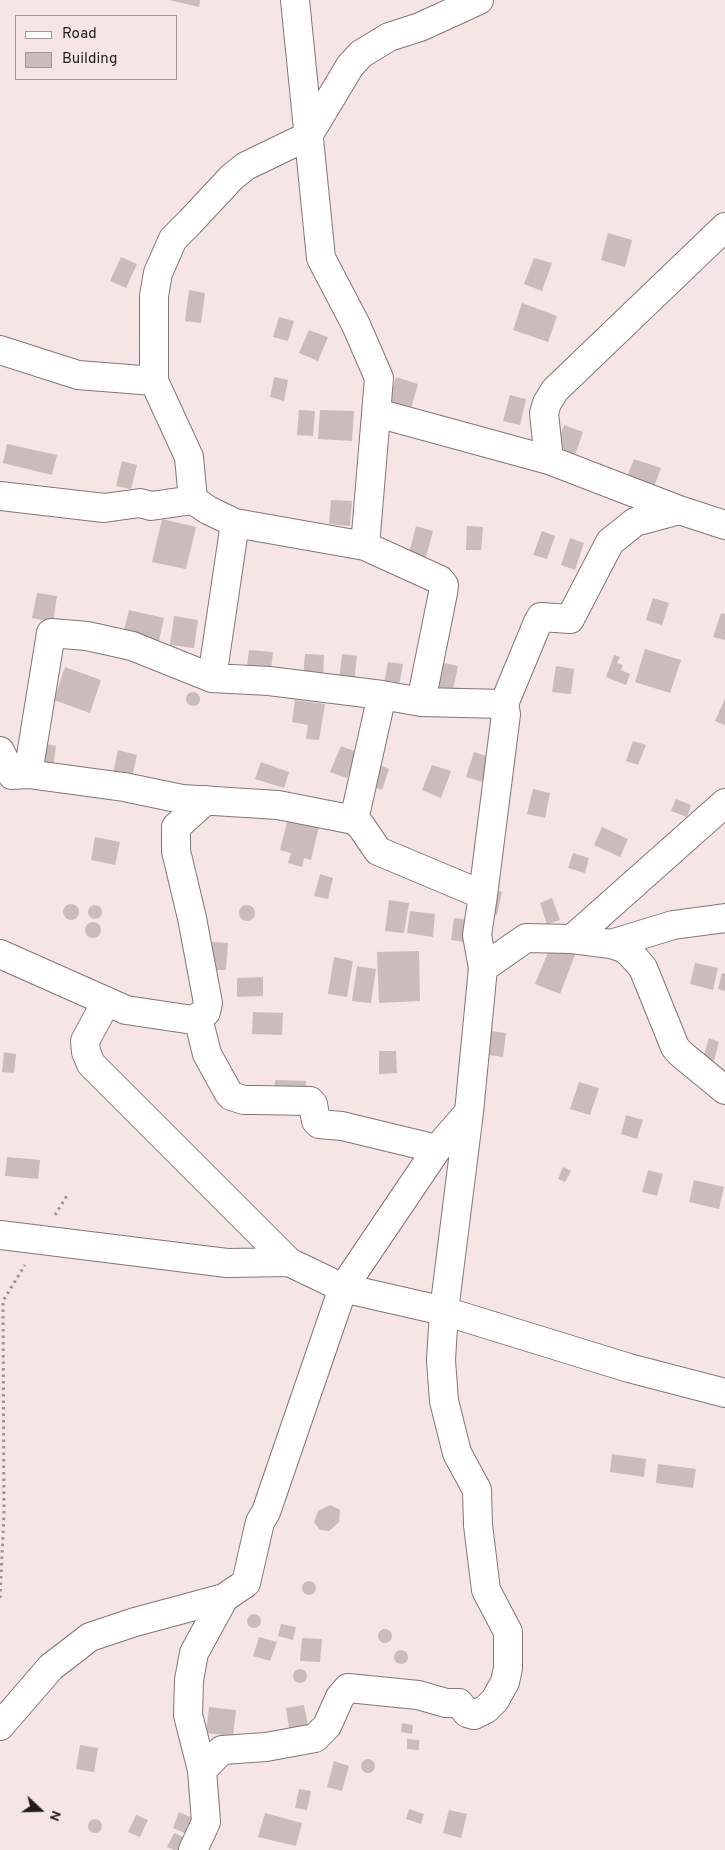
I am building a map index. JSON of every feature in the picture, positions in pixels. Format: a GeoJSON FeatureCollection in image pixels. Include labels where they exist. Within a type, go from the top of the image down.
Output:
{"type":"FeatureCollection","features":[{"type":"Feature","properties":{"kind":"street"},"geometry":{"type":"LineString","coordinates":[[295,0],[321,258],[356,326],[379,378],[365,546]]}},
{"type":"Feature","properties":{"kind":"street"},"geometry":{"type":"LineString","coordinates":[[193,500],[189,457],[154,381],[154,296],[158,273],[173,238],[232,177],[246,166],[308,136],[350,66],[361,54],[389,37],[420,27],[479,0]]}},
{"type":"Feature","properties":{"kind":"street"},"geometry":{"type":"LineString","coordinates":[[549,460],[544,413],[547,403],[555,390],[725,227]]}},
{"type":"Feature","properties":{"kind":"street"},"geometry":{"type":"LineString","coordinates":[[0,350],[78,375],[154,381]]}},
{"type":"Feature","properties":{"kind":"street"},"geometry":{"type":"LineString","coordinates":[[377,413],[549,460],[679,510],[725,525]]}},
{"type":"Feature","properties":{"kind":"street"},"geometry":{"type":"LineString","coordinates":[[0,496],[104,508],[140,503],[151,506],[193,500],[208,510],[235,523],[365,546],[440,580],[444,585],[420,702]]}},
{"type":"Feature","properties":{"kind":"street"},"geometry":{"type":"LineString","coordinates":[[202,1770],[222,1750],[266,1747],[315,1738],[328,1726],[340,1697],[348,1688],[418,1695],[446,1703],[458,1704],[467,1713],[474,1715],[486,1709],[505,1682],[508,1668],[508,1632],[486,1590],[478,1525],[477,1490],[457,1453],[444,1401],[441,1360],[444,1311],[469,1112],[483,968],[477,935],[506,714],[504,704],[541,618],[570,620],[610,542],[635,522],[679,510]]}},
{"type":"Feature","properties":{"kind":"street"},"geometry":{"type":"LineString","coordinates":[[212,678],[235,523]]}},
{"type":"Feature","properties":{"kind":"street"},"geometry":{"type":"LineString","coordinates":[[483,895],[378,851],[361,826],[354,820],[278,805],[177,798],[10,769],[51,633],[87,636],[132,646],[212,678],[269,681],[382,695],[420,702],[504,704]]}},
{"type":"Feature","properties":{"kind":"street"},"geometry":{"type":"LineString","coordinates":[[354,820],[382,695]]}},
{"type":"Feature","properties":{"kind":"street"},"geometry":{"type":"LineString","coordinates":[[193,1020],[206,1012],[208,1003],[192,918],[176,852],[176,827],[206,800]]}},
{"type":"Feature","properties":{"kind":"street"},"geometry":{"type":"LineString","coordinates":[[572,939],[725,803]]}},
{"type":"Feature","properties":{"kind":"street"},"geometry":{"type":"LineString","coordinates":[[611,944],[673,925],[725,918]]}},
{"type":"Feature","properties":{"kind":"street"},"geometry":{"type":"LineString","coordinates":[[483,968],[526,938],[572,939],[611,944],[623,948],[643,968],[675,1047],[725,1090]]}},
{"type":"Feature","properties":{"kind":"street"},"geometry":{"type":"LineString","coordinates":[[0,954],[106,1002],[131,1011],[193,1020],[200,1026],[207,1054],[232,1096],[250,1100],[310,1101],[313,1104],[316,1121],[319,1124],[342,1126],[437,1149]]}},
{"type":"Feature","properties":{"kind":"street"},"geometry":{"type":"LineString","coordinates":[[106,1002],[85,1041],[86,1052],[91,1064],[289,1262],[343,1288],[444,1311],[630,1368],[725,1393]]}},
{"type":"Feature","properties":{"kind":"street"},"geometry":{"type":"LineString","coordinates":[[0,1726],[51,1668],[90,1637],[136,1622],[224,1598],[246,1583],[260,1522],[266,1512],[343,1288],[437,1149],[469,1112]]}},
{"type":"Feature","properties":{"kind":"street"},"geometry":{"type":"LineString","coordinates":[[0,1235],[227,1263],[289,1262]]}},
{"type":"Feature","properties":{"kind":"street"},"geometry":{"type":"LineString","coordinates":[[193,1850],[206,1822],[202,1770],[188,1715],[189,1680],[194,1653],[224,1598]]}},
{"type":"Feature","properties":{"kind":"path"},"geometry":{"type":"LineString","coordinates":[[0,1598],[4,1514],[2,1301],[68,1194]]}},
{"type":"Feature","properties":{"kind":"building"},"geometry":{"type":"Polygon","coordinates":[[[169,0],[200,0],[199,7],[169,0]]]}},
{"type":"Feature","properties":{"kind":"building"},"geometry":{"type":"Polygon","coordinates":[[[608,233],[632,240],[625,267],[601,260],[608,233]]]}},
{"type":"Feature","properties":{"kind":"building"},"geometry":{"type":"Polygon","coordinates":[[[121,257],[137,264],[126,288],[110,281],[121,257]]]}},
{"type":"Feature","properties":{"kind":"building"},"geometry":{"type":"Polygon","coordinates":[[[534,258],[552,263],[542,291],[524,284],[534,258]]]}},
{"type":"Feature","properties":{"kind":"building"},"geometry":{"type":"Polygon","coordinates":[[[189,290],[205,293],[201,323],[185,321],[189,290]]]}},
{"type":"Feature","properties":{"kind":"building"},"geometry":{"type":"Polygon","coordinates":[[[522,303],[557,316],[548,342],[513,330],[522,303]]]}},
{"type":"Feature","properties":{"kind":"building"},"geometry":{"type":"Polygon","coordinates":[[[279,317],[294,321],[288,341],[273,337],[279,317]]]}},
{"type":"Feature","properties":{"kind":"building"},"geometry":{"type":"Polygon","coordinates":[[[309,330],[328,337],[318,361],[299,353],[309,330]]]}},
{"type":"Feature","properties":{"kind":"building"},"geometry":{"type":"Polygon","coordinates":[[[274,377],[288,380],[284,401],[270,397],[274,377]]]}},
{"type":"Feature","properties":{"kind":"building"},"geometry":{"type":"Polygon","coordinates":[[[396,377],[418,384],[410,412],[388,405],[396,377]]]}},
{"type":"Feature","properties":{"kind":"building"},"geometry":{"type":"Polygon","coordinates":[[[510,395],[526,399],[520,425],[503,421],[510,395]]]}},
{"type":"Feature","properties":{"kind":"building"},"geometry":{"type":"Polygon","coordinates":[[[299,410],[315,411],[313,436],[297,435],[299,410]]]}},
{"type":"Feature","properties":{"kind":"building"},"geometry":{"type":"Polygon","coordinates":[[[320,410],[354,411],[352,441],[318,439],[320,410]]]}},
{"type":"Feature","properties":{"kind":"building"},"geometry":{"type":"Polygon","coordinates":[[[564,425],[583,432],[575,455],[556,448],[564,425]]]}},
{"type":"Feature","properties":{"kind":"building"},"geometry":{"type":"Polygon","coordinates":[[[7,444],[57,455],[52,475],[3,463],[7,444]]]}},
{"type":"Feature","properties":{"kind":"building"},"geometry":{"type":"Polygon","coordinates":[[[634,459],[661,468],[652,492],[625,482],[634,459]]]}},
{"type":"Feature","properties":{"kind":"building"},"geometry":{"type":"Polygon","coordinates":[[[122,461],[137,465],[131,489],[116,486],[122,461]]]}},
{"type":"Feature","properties":{"kind":"building"},"geometry":{"type":"Polygon","coordinates":[[[331,500],[352,501],[350,526],[329,524],[331,500]]]}},
{"type":"Feature","properties":{"kind":"building"},"geometry":{"type":"Polygon","coordinates":[[[162,519],[196,527],[186,569],[152,562],[162,519]]]}},
{"type":"Feature","properties":{"kind":"building"},"geometry":{"type":"Polygon","coordinates":[[[416,526],[433,531],[426,557],[409,553],[416,526]]]}},
{"type":"Feature","properties":{"kind":"building"},"geometry":{"type":"Polygon","coordinates":[[[467,526],[483,527],[481,550],[466,550],[467,526]]]}},
{"type":"Feature","properties":{"kind":"building"},"geometry":{"type":"Polygon","coordinates":[[[542,531],[555,536],[547,559],[533,555],[542,531]]]}},
{"type":"Feature","properties":{"kind":"building"},"geometry":{"type":"Polygon","coordinates":[[[570,538],[584,543],[575,570],[561,565],[570,538]]]}},
{"type":"Feature","properties":{"kind":"building"},"geometry":{"type":"Polygon","coordinates":[[[37,593],[57,596],[53,622],[32,618],[37,593]]]}},
{"type":"Feature","properties":{"kind":"building"},"geometry":{"type":"Polygon","coordinates":[[[653,598],[669,603],[662,625],[646,620],[653,598]]]}},
{"type":"Feature","properties":{"kind":"building"},"geometry":{"type":"Polygon","coordinates":[[[129,610],[164,618],[159,641],[123,634],[129,610]]]}},
{"type":"Feature","properties":{"kind":"building"},"geometry":{"type":"Polygon","coordinates":[[[721,613],[725,614],[725,640],[713,637],[721,613]]]}},
{"type":"Feature","properties":{"kind":"building"},"geometry":{"type":"Polygon","coordinates":[[[174,616],[198,620],[194,648],[170,645],[174,616]]]}},
{"type":"Feature","properties":{"kind":"building"},"geometry":{"type":"Polygon","coordinates":[[[645,649],[681,660],[670,693],[635,682],[645,649]]]}},
{"type":"Feature","properties":{"kind":"building"},"geometry":{"type":"Polygon","coordinates":[[[249,650],[273,652],[270,677],[246,675],[249,650]]]}},
{"type":"Feature","properties":{"kind":"building"},"geometry":{"type":"Polygon","coordinates":[[[305,654],[324,655],[323,681],[303,680],[305,654]]]}},
{"type":"Feature","properties":{"kind":"building"},"geometry":{"type":"Polygon","coordinates":[[[342,654],[357,656],[354,683],[339,681],[342,654]]]}},
{"type":"Feature","properties":{"kind":"building"},"geometry":{"type":"Polygon","coordinates":[[[614,655],[620,657],[617,663],[623,665],[621,670],[630,674],[626,685],[606,677],[614,655]]]}},
{"type":"Feature","properties":{"kind":"building"},"geometry":{"type":"Polygon","coordinates":[[[388,662],[403,664],[398,691],[383,688],[388,662]]]}},
{"type":"Feature","properties":{"kind":"building"},"geometry":{"type":"Polygon","coordinates":[[[439,662],[458,666],[452,694],[433,690],[439,662]]]}},
{"type":"Feature","properties":{"kind":"building"},"geometry":{"type":"Polygon","coordinates":[[[556,666],[574,669],[571,694],[552,692],[556,666]]]}},
{"type":"Feature","properties":{"kind":"building"},"geometry":{"type":"Polygon","coordinates":[[[65,667],[101,680],[90,713],[54,700],[65,667]]]}},
{"type":"Feature","properties":{"kind":"building"},"geometry":{"type":"Polygon","coordinates":[[[193,692],[198,694],[200,699],[198,704],[193,706],[188,704],[186,699],[188,694],[193,692]]]}},
{"type":"Feature","properties":{"kind":"building"},"geometry":{"type":"Polygon","coordinates":[[[725,699],[725,725],[715,721],[725,699]]]}},
{"type":"Feature","properties":{"kind":"building"},"geometry":{"type":"Polygon","coordinates":[[[295,700],[325,704],[319,740],[306,739],[308,725],[292,722],[295,700]]]}},
{"type":"Feature","properties":{"kind":"building"},"geometry":{"type":"Polygon","coordinates":[[[633,741],[646,745],[638,765],[626,761],[633,741]]]}},
{"type":"Feature","properties":{"kind":"building"},"geometry":{"type":"Polygon","coordinates":[[[42,743],[56,746],[53,768],[38,765],[42,743]]]}},
{"type":"Feature","properties":{"kind":"building"},"geometry":{"type":"Polygon","coordinates":[[[341,746],[357,752],[347,778],[330,772],[341,746]]]}},
{"type":"Feature","properties":{"kind":"building"},"geometry":{"type":"Polygon","coordinates":[[[118,750],[137,755],[131,782],[112,777],[118,750]]]}},
{"type":"Feature","properties":{"kind":"building"},"geometry":{"type":"Polygon","coordinates":[[[474,752],[490,757],[483,782],[466,777],[474,752]]]}},
{"type":"Feature","properties":{"kind":"building"},"geometry":{"type":"Polygon","coordinates":[[[261,762],[289,772],[284,788],[255,779],[261,762]]]}},
{"type":"Feature","properties":{"kind":"building"},"geometry":{"type":"Polygon","coordinates":[[[377,764],[389,769],[382,790],[369,785],[377,764]]]}},
{"type":"Feature","properties":{"kind":"building"},"geometry":{"type":"Polygon","coordinates":[[[432,765],[451,771],[441,798],[422,790],[432,765]]]}},
{"type":"Feature","properties":{"kind":"building"},"geometry":{"type":"Polygon","coordinates":[[[533,789],[550,793],[545,818],[527,814],[533,789]]]}},
{"type":"Feature","properties":{"kind":"building"},"geometry":{"type":"Polygon","coordinates":[[[676,799],[691,805],[687,817],[671,811],[676,799]]]}},
{"type":"Feature","properties":{"kind":"building"},"geometry":{"type":"Polygon","coordinates":[[[288,818],[319,826],[311,860],[304,858],[302,867],[288,863],[291,853],[280,850],[288,818]]]}},
{"type":"Feature","properties":{"kind":"building"},"geometry":{"type":"Polygon","coordinates":[[[602,827],[628,839],[620,857],[594,845],[602,827]]]}},
{"type":"Feature","properties":{"kind":"building"},"geometry":{"type":"Polygon","coordinates":[[[95,837],[120,842],[115,865],[91,860],[95,837]]]}},
{"type":"Feature","properties":{"kind":"building"},"geometry":{"type":"Polygon","coordinates":[[[573,853],[589,858],[585,873],[568,868],[573,853]]]}},
{"type":"Feature","properties":{"kind":"building"},"geometry":{"type":"Polygon","coordinates":[[[320,874],[333,878],[328,899],[314,896],[320,874]]]}},
{"type":"Feature","properties":{"kind":"building"},"geometry":{"type":"Polygon","coordinates":[[[489,889],[502,892],[497,915],[482,912],[489,889]]]}},
{"type":"Feature","properties":{"kind":"building"},"geometry":{"type":"Polygon","coordinates":[[[552,898],[560,920],[547,924],[540,903],[552,898]]]}},
{"type":"Feature","properties":{"kind":"building"},"geometry":{"type":"Polygon","coordinates":[[[389,900],[409,903],[404,933],[385,931],[389,900]]]}},
{"type":"Feature","properties":{"kind":"building"},"geometry":{"type":"Polygon","coordinates":[[[68,904],[74,904],[79,909],[77,918],[68,920],[63,915],[63,909],[68,904]]]}},
{"type":"Feature","properties":{"kind":"building"},"geometry":{"type":"Polygon","coordinates":[[[95,905],[100,907],[102,912],[100,917],[95,919],[90,917],[88,912],[90,907],[95,905]]]}},
{"type":"Feature","properties":{"kind":"building"},"geometry":{"type":"Polygon","coordinates":[[[247,905],[253,907],[255,913],[253,919],[247,921],[241,919],[239,913],[241,907],[247,905]]]}},
{"type":"Feature","properties":{"kind":"building"},"geometry":{"type":"Polygon","coordinates":[[[410,911],[435,914],[433,937],[407,933],[410,911]]]}},
{"type":"Feature","properties":{"kind":"building"},"geometry":{"type":"Polygon","coordinates":[[[454,918],[468,920],[465,942],[451,940],[454,918]]]}},
{"type":"Feature","properties":{"kind":"building"},"geometry":{"type":"Polygon","coordinates":[[[93,922],[101,930],[93,938],[85,930],[93,922]]]}},
{"type":"Feature","properties":{"kind":"building"},"geometry":{"type":"Polygon","coordinates":[[[553,940],[577,950],[560,994],[535,984],[553,940]]]}},
{"type":"Feature","properties":{"kind":"building"},"geometry":{"type":"Polygon","coordinates":[[[212,942],[228,943],[226,970],[211,970],[212,942]]]}},
{"type":"Feature","properties":{"kind":"building"},"geometry":{"type":"Polygon","coordinates":[[[419,951],[420,1001],[379,1003],[377,952],[419,951]]]}},
{"type":"Feature","properties":{"kind":"building"},"geometry":{"type":"Polygon","coordinates":[[[334,957],[353,961],[347,997],[328,994],[334,957]]]}},
{"type":"Feature","properties":{"kind":"building"},"geometry":{"type":"Polygon","coordinates":[[[695,963],[718,968],[713,990],[690,984],[695,963]]]}},
{"type":"Feature","properties":{"kind":"building"},"geometry":{"type":"Polygon","coordinates":[[[357,966],[376,969],[371,1003],[352,1001],[357,966]]]}},
{"type":"Feature","properties":{"kind":"building"},"geometry":{"type":"Polygon","coordinates":[[[722,973],[725,974],[725,991],[718,989],[722,973]]]}},
{"type":"Feature","properties":{"kind":"building"},"geometry":{"type":"Polygon","coordinates":[[[263,977],[263,996],[237,997],[237,978],[263,977]]]}},
{"type":"Feature","properties":{"kind":"building"},"geometry":{"type":"Polygon","coordinates":[[[253,1012],[283,1013],[282,1035],[252,1034],[253,1012]]]}},
{"type":"Feature","properties":{"kind":"building"},"geometry":{"type":"Polygon","coordinates":[[[491,1031],[506,1033],[503,1057],[488,1055],[491,1031]]]}},
{"type":"Feature","properties":{"kind":"building"},"geometry":{"type":"Polygon","coordinates":[[[709,1038],[719,1042],[712,1068],[701,1065],[709,1038]]]}},
{"type":"Feature","properties":{"kind":"building"},"geometry":{"type":"Polygon","coordinates":[[[379,1051],[396,1051],[397,1073],[379,1074],[379,1051]]]}},
{"type":"Feature","properties":{"kind":"building"},"geometry":{"type":"Polygon","coordinates":[[[4,1052],[16,1054],[14,1073],[2,1072],[4,1052]]]}},
{"type":"Feature","properties":{"kind":"building"},"geometry":{"type":"Polygon","coordinates":[[[275,1080],[306,1081],[305,1101],[274,1100],[275,1080]]]}},
{"type":"Feature","properties":{"kind":"building"},"geometry":{"type":"Polygon","coordinates":[[[579,1082],[599,1088],[590,1115],[570,1109],[579,1082]]]}},
{"type":"Feature","properties":{"kind":"building"},"geometry":{"type":"Polygon","coordinates":[[[626,1115],[643,1120],[637,1139],[621,1134],[626,1115]]]}},
{"type":"Feature","properties":{"kind":"building"},"geometry":{"type":"Polygon","coordinates":[[[7,1157],[40,1160],[38,1179],[5,1176],[7,1157]]]}},
{"type":"Feature","properties":{"kind":"building"},"geometry":{"type":"Polygon","coordinates":[[[563,1167],[571,1171],[565,1182],[558,1179],[563,1167]]]}},
{"type":"Feature","properties":{"kind":"building"},"geometry":{"type":"Polygon","coordinates":[[[648,1170],[663,1174],[657,1196],[642,1192],[648,1170]]]}},
{"type":"Feature","properties":{"kind":"building"},"geometry":{"type":"Polygon","coordinates":[[[694,1180],[724,1187],[719,1209],[689,1202],[694,1180]]]}},
{"type":"Feature","properties":{"kind":"building"},"geometry":{"type":"Polygon","coordinates":[[[612,1454],[646,1459],[644,1477],[610,1472],[612,1454]]]}},
{"type":"Feature","properties":{"kind":"building"},"geometry":{"type":"Polygon","coordinates":[[[658,1464],[696,1469],[693,1488],[656,1483],[658,1464]]]}},
{"type":"Feature","properties":{"kind":"building"},"geometry":{"type":"Polygon","coordinates":[[[330,1505],[340,1510],[339,1522],[329,1531],[320,1530],[314,1522],[318,1511],[330,1505]]]}},
{"type":"Feature","properties":{"kind":"building"},"geometry":{"type":"Polygon","coordinates":[[[309,1581],[314,1583],[316,1588],[314,1593],[309,1595],[304,1593],[302,1588],[304,1583],[309,1581]]]}},
{"type":"Feature","properties":{"kind":"building"},"geometry":{"type":"Polygon","coordinates":[[[254,1614],[259,1616],[261,1621],[259,1626],[254,1628],[249,1626],[247,1621],[249,1616],[254,1614]]]}},
{"type":"Feature","properties":{"kind":"building"},"geometry":{"type":"Polygon","coordinates":[[[281,1624],[296,1627],[293,1640],[278,1636],[281,1624]]]}},
{"type":"Feature","properties":{"kind":"building"},"geometry":{"type":"Polygon","coordinates":[[[385,1629],[390,1631],[392,1636],[390,1641],[385,1643],[380,1641],[378,1636],[380,1631],[385,1629]]]}},
{"type":"Feature","properties":{"kind":"building"},"geometry":{"type":"Polygon","coordinates":[[[259,1637],[277,1642],[270,1661],[253,1656],[259,1637]]]}},
{"type":"Feature","properties":{"kind":"building"},"geometry":{"type":"Polygon","coordinates":[[[302,1638],[322,1639],[320,1662],[300,1661],[302,1638]]]}},
{"type":"Feature","properties":{"kind":"building"},"geometry":{"type":"Polygon","coordinates":[[[401,1650],[406,1652],[408,1657],[406,1662],[401,1664],[396,1662],[394,1657],[396,1652],[401,1650]]]}},
{"type":"Feature","properties":{"kind":"building"},"geometry":{"type":"Polygon","coordinates":[[[300,1669],[305,1671],[307,1676],[305,1681],[300,1683],[295,1681],[293,1676],[295,1671],[300,1669]]]}},
{"type":"Feature","properties":{"kind":"building"},"geometry":{"type":"Polygon","coordinates":[[[304,1705],[309,1731],[290,1734],[286,1708],[304,1705]]]}},
{"type":"Feature","properties":{"kind":"building"},"geometry":{"type":"Polygon","coordinates":[[[209,1707],[236,1710],[233,1736],[206,1733],[209,1707]]]}},
{"type":"Feature","properties":{"kind":"building"},"geometry":{"type":"Polygon","coordinates":[[[402,1723],[413,1725],[412,1734],[401,1732],[402,1723]]]}},
{"type":"Feature","properties":{"kind":"building"},"geometry":{"type":"Polygon","coordinates":[[[407,1739],[419,1740],[419,1750],[407,1749],[407,1739]]]}},
{"type":"Feature","properties":{"kind":"building"},"geometry":{"type":"Polygon","coordinates":[[[80,1745],[98,1748],[94,1772],[76,1769],[80,1745]]]}},
{"type":"Feature","properties":{"kind":"building"},"geometry":{"type":"Polygon","coordinates":[[[368,1759],[373,1761],[375,1766],[373,1771],[368,1773],[363,1771],[361,1766],[363,1761],[368,1759]]]}},
{"type":"Feature","properties":{"kind":"building"},"geometry":{"type":"Polygon","coordinates":[[[334,1761],[349,1766],[342,1791],[327,1787],[334,1761]]]}},
{"type":"Feature","properties":{"kind":"building"},"geometry":{"type":"Polygon","coordinates":[[[299,1789],[311,1791],[307,1810],[295,1808],[299,1789]]]}},
{"type":"Feature","properties":{"kind":"building"},"geometry":{"type":"Polygon","coordinates":[[[409,1809],[424,1814],[421,1824],[406,1819],[409,1809]]]}},
{"type":"Feature","properties":{"kind":"building"},"geometry":{"type":"Polygon","coordinates":[[[449,1810],[467,1814],[461,1838],[443,1833],[449,1810]]]}},
{"type":"Feature","properties":{"kind":"building"},"geometry":{"type":"Polygon","coordinates":[[[179,1812],[199,1821],[192,1836],[173,1828],[179,1812]]]}},
{"type":"Feature","properties":{"kind":"building"},"geometry":{"type":"Polygon","coordinates":[[[265,1813],[302,1823],[296,1846],[258,1837],[265,1813]]]}},
{"type":"Feature","properties":{"kind":"building"},"geometry":{"type":"Polygon","coordinates":[[[136,1815],[148,1820],[140,1837],[128,1832],[136,1815]]]}},
{"type":"Feature","properties":{"kind":"building"},"geometry":{"type":"Polygon","coordinates":[[[95,1819],[100,1821],[102,1826],[100,1831],[95,1833],[90,1831],[88,1826],[90,1821],[95,1819]]]}},
{"type":"Feature","properties":{"kind":"building"},"geometry":{"type":"Polygon","coordinates":[[[174,1833],[188,1839],[183,1850],[174,1850],[167,1847],[174,1833]]]}}]}
